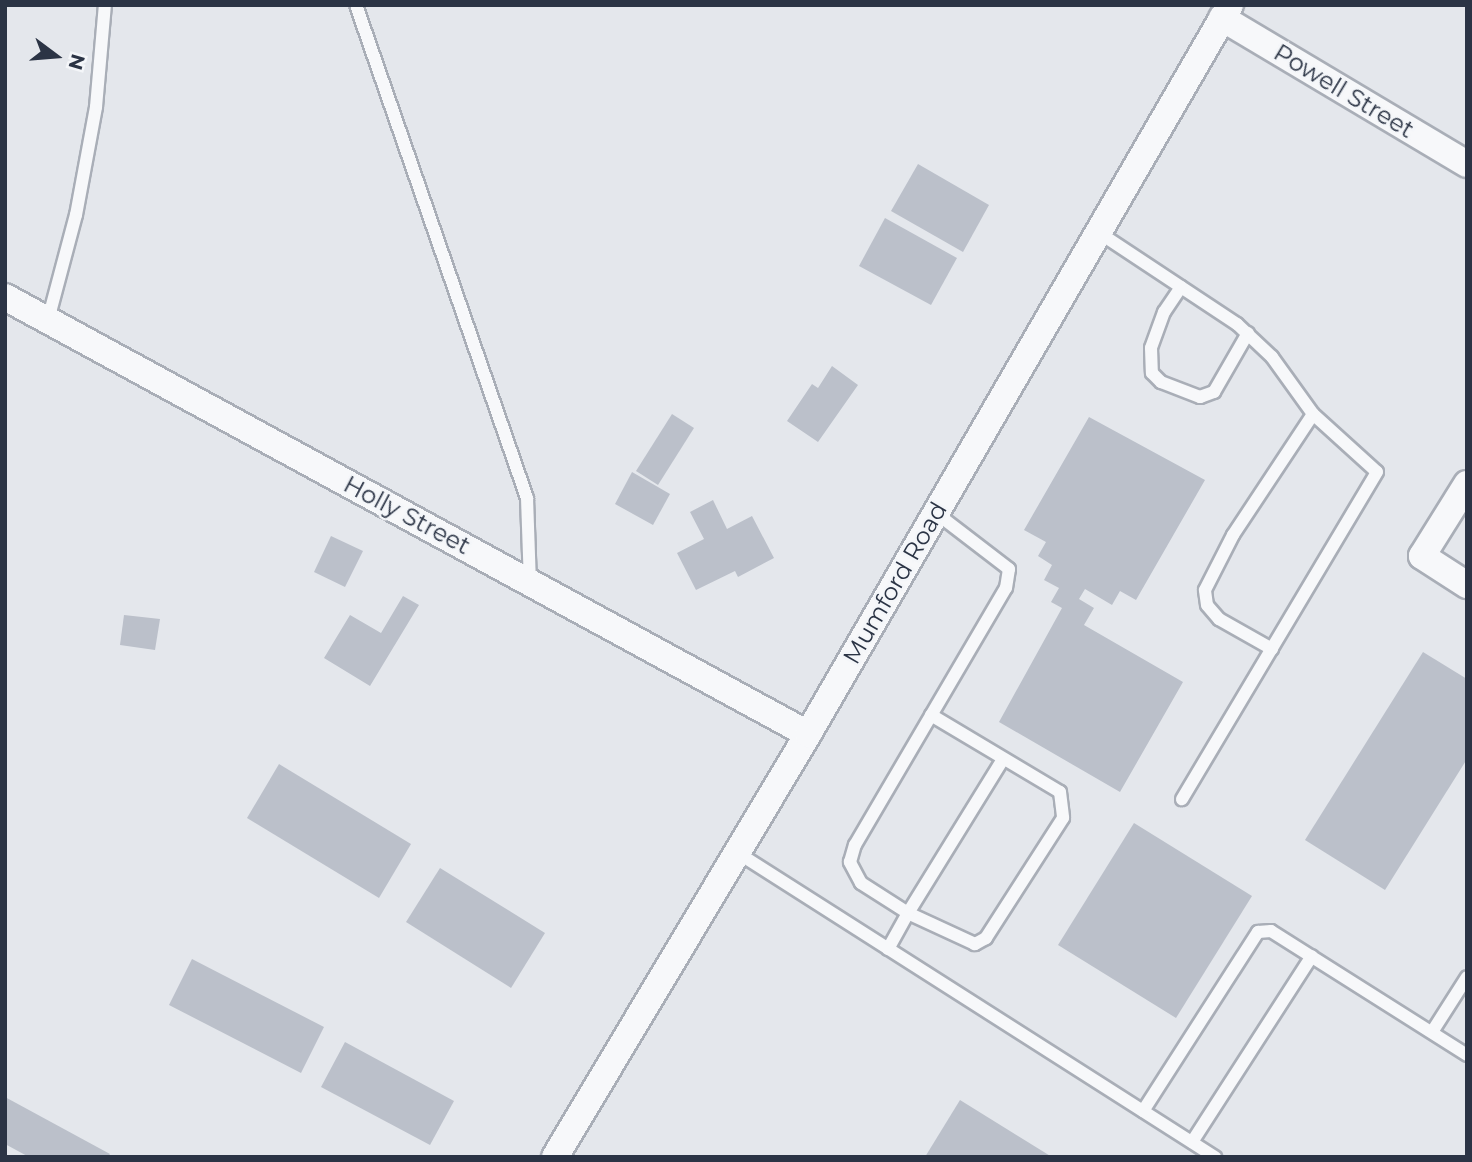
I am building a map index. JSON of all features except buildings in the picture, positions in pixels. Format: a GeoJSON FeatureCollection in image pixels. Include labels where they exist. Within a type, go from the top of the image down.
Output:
{"type":"FeatureCollection","features":[{"type":"Feature","properties":{"kind":"street","name":"Powell Street"},"geometry":{"type":"LineString","coordinates":[[1226,12],[1467,164]]}},
{"type":"Feature","properties":{"kind":"street","name":"Mumford Road"},"geometry":{"type":"LineString","coordinates":[[555,1157],[808,734],[1226,12]]}},
{"type":"Feature","properties":{"kind":"street","name":"Holly Street"},"geometry":{"type":"LineString","coordinates":[[5,297],[808,734]]}},
{"type":"Feature","properties":{"kind":"street"},"geometry":{"type":"LineString","coordinates":[[1467,484],[1422,556],[1467,585]]}},
{"type":"Feature","properties":{"kind":"lane"},"geometry":{"type":"LineString","coordinates":[[48,320],[76,215],[96,107],[105,5]]}},
{"type":"Feature","properties":{"kind":"lane"},"geometry":{"type":"LineString","coordinates":[[356,5],[527,498],[530,582]]}},
{"type":"Feature","properties":{"kind":"lane"},"geometry":{"type":"LineString","coordinates":[[1098,232],[1248,334],[1272,357],[1313,414],[1377,472],[1182,799]]}},
{"type":"Feature","properties":{"kind":"lane"},"geometry":{"type":"LineString","coordinates":[[1181,287],[1164,313],[1151,348],[1152,373],[1161,382],[1200,397],[1214,392],[1248,334]]}},
{"type":"Feature","properties":{"kind":"lane"},"geometry":{"type":"LineString","coordinates":[[1272,649],[1219,619],[1207,605],[1205,590],[1233,535],[1313,414]]}},
{"type":"Feature","properties":{"kind":"lane"},"geometry":{"type":"LineString","coordinates":[[931,715],[1060,792],[1063,818],[986,937],[975,944],[908,913],[861,883],[850,862],[874,810],[1006,588],[1009,569],[936,513]]}},
{"type":"Feature","properties":{"kind":"lane"},"geometry":{"type":"LineString","coordinates":[[888,949],[1003,759]]}},
{"type":"Feature","properties":{"kind":"lane"},"geometry":{"type":"LineString","coordinates":[[738,853],[1215,1157]]}},
{"type":"Feature","properties":{"kind":"lane"},"geometry":{"type":"LineString","coordinates":[[1143,1111],[1258,932],[1271,931],[1467,1055]]}},
{"type":"Feature","properties":{"kind":"lane"},"geometry":{"type":"LineString","coordinates":[[1192,1142],[1312,957]]}},
{"type":"Feature","properties":{"kind":"lane"},"geometry":{"type":"LineString","coordinates":[[1432,1032],[1467,977]]}}]}
